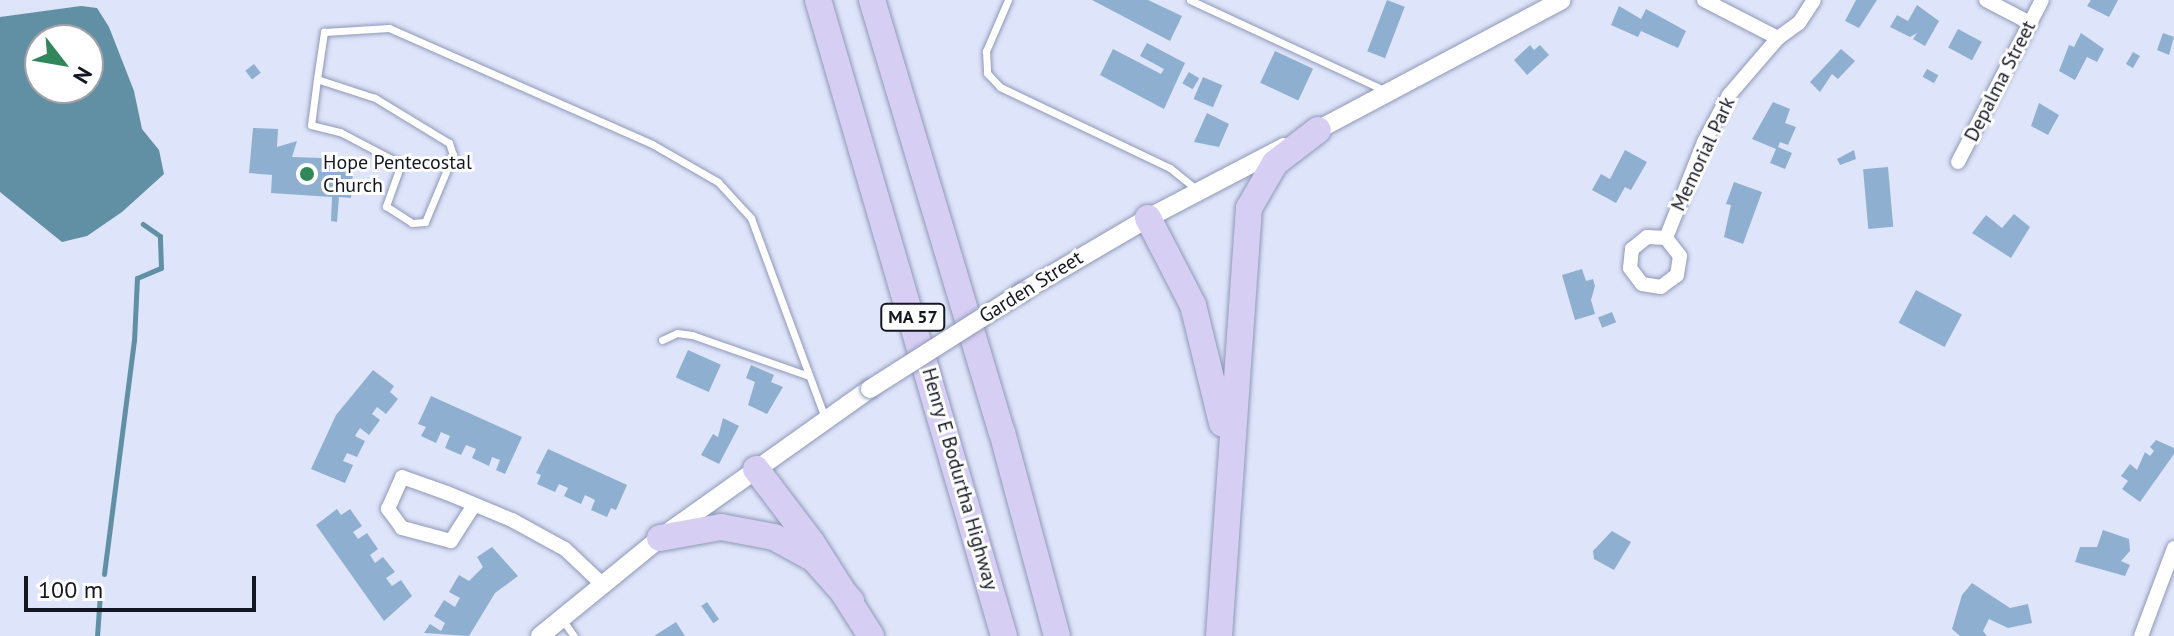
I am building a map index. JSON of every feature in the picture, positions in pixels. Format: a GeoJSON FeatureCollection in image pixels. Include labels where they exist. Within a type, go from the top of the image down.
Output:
{"type":"FeatureCollection","features":[{"type":"Feature","properties":{"kind":"highway","name":"Henry E Bodurtha Highway"},"geometry":{"type":"LineString","coordinates":[[818,0],[1004,636]]}},
{"type":"Feature","properties":{"kind":"highway","name":"MA 57"},"geometry":{"type":"LineString","coordinates":[[872,0],[1002,432],[1057,636]]}},
{"type":"Feature","properties":{"kind":"highway"},"geometry":{"type":"LineString","coordinates":[[1219,636],[1249,208],[1275,163],[1318,130]]}},
{"type":"Feature","properties":{"kind":"highway"},"geometry":{"type":"LineString","coordinates":[[1148,218],[1188,291],[1210,360],[1225,447],[1226,518]]}},
{"type":"Feature","properties":{"kind":"highway"},"geometry":{"type":"LineString","coordinates":[[756,469],[851,601],[871,636]]}},
{"type":"Feature","properties":{"kind":"highway"},"geometry":{"type":"LineString","coordinates":[[660,538],[721,527],[774,537],[814,559],[851,601]]}},
{"type":"Feature","properties":{"kind":"street","name":"Garden Street"},"geometry":{"type":"LineString","coordinates":[[540,636],[601,583],[660,538],[825,419],[1022,292],[1148,218],[1562,0]]}},
{"type":"Feature","properties":{"kind":"street"},"geometry":{"type":"LineString","coordinates":[[1704,0],[1778,38]]}},
{"type":"Feature","properties":{"kind":"street","name":"Memorial Park"},"geometry":{"type":"LineString","coordinates":[[1666,238],[1720,109],[1778,38],[1799,23],[1814,0]]}},
{"type":"Feature","properties":{"kind":"street"},"geometry":{"type":"LineString","coordinates":[[1986,0],[2030,23]]}},
{"type":"Feature","properties":{"kind":"street","name":"Depalma Street"},"geometry":{"type":"LineString","coordinates":[[1958,162],[2042,0]]}},
{"type":"Feature","properties":{"kind":"street"},"geometry":{"type":"LineString","coordinates":[[474,505],[451,541],[402,528],[388,509],[402,477],[474,505],[565,549],[601,583]]}},
{"type":"Feature","properties":{"kind":"street"},"geometry":{"type":"LineString","coordinates":[[2141,636],[2174,548]]}},
{"type":"Feature","properties":{"kind":"lane"},"geometry":{"type":"LineString","coordinates":[[1008,0],[991,32],[987,73],[1000,87],[1170,168],[1199,191]]}},
{"type":"Feature","properties":{"kind":"lane"},"geometry":{"type":"LineString","coordinates":[[1190,0],[1390,93]]}},
{"type":"Feature","properties":{"kind":"lane"},"geometry":{"type":"LineString","coordinates":[[317,79],[375,98],[449,143],[453,155],[425,222],[412,223],[386,206],[401,164],[340,132],[311,125],[317,79],[324,32],[389,28],[652,144],[718,182],[751,218],[825,419]]}},
{"type":"Feature","properties":{"kind":"lane"},"geometry":{"type":"LineString","coordinates":[[662,340],[677,333],[692,335],[809,376]]}},
{"type":"Feature","properties":{"kind":"lane"},"geometry":{"type":"LineString","coordinates":[[560,617],[574,636]]}},
{"type":"Feature","properties":{"kind":"water"},"geometry":{"type":"Polygon","coordinates":[[[81,6],[97,8],[109,27],[134,91],[142,129],[159,150],[164,174],[122,212],[87,236],[62,242],[0,192],[0,17],[81,6]]]}},
{"type":"Feature","properties":{"kind":"building"},"geometry":{"type":"Polygon","coordinates":[[[1092,0],[1148,0],[1182,16],[1170,41],[1092,0]]]}},
{"type":"Feature","properties":{"kind":"building"},"geometry":{"type":"Polygon","coordinates":[[[1387,0],[1405,7],[1385,58],[1367,51],[1387,0]]]}},
{"type":"Feature","properties":{"kind":"building"},"geometry":{"type":"Polygon","coordinates":[[[1856,0],[1877,0],[1859,28],[1845,21],[1856,0]]]}},
{"type":"Feature","properties":{"kind":"building"},"geometry":{"type":"Polygon","coordinates":[[[2091,0],[2118,0],[2109,17],[2087,6],[2091,0]]]}},
{"type":"Feature","properties":{"kind":"building"},"geometry":{"type":"Polygon","coordinates":[[[1917,5],[1939,21],[1925,46],[1913,39],[1917,33],[1910,37],[1890,27],[1897,15],[1908,21],[1917,5]]]}},
{"type":"Feature","properties":{"kind":"building"},"geometry":{"type":"Polygon","coordinates":[[[1619,6],[1641,19],[1646,9],[1686,31],[1678,48],[1641,31],[1638,37],[1611,25],[1619,6]]]}},
{"type":"Feature","properties":{"kind":"building"},"geometry":{"type":"Polygon","coordinates":[[[1958,29],[1982,42],[1972,60],[1948,48],[1958,29]]]}},
{"type":"Feature","properties":{"kind":"building"},"geometry":{"type":"Polygon","coordinates":[[[2081,33],[2104,49],[2097,62],[2087,57],[2075,80],[2059,71],[2069,45],[2074,47],[2081,33]]]}},
{"type":"Feature","properties":{"kind":"building"},"geometry":{"type":"Polygon","coordinates":[[[2163,33],[2174,37],[2169,55],[2157,50],[2163,33]]]}},
{"type":"Feature","properties":{"kind":"building"},"geometry":{"type":"Polygon","coordinates":[[[1147,43],[1185,63],[1164,109],[1100,75],[1113,49],[1161,74],[1164,69],[1140,56],[1147,43]]]}},
{"type":"Feature","properties":{"kind":"building"},"geometry":{"type":"Polygon","coordinates":[[[1530,45],[1534,50],[1540,45],[1549,55],[1527,75],[1514,60],[1530,45]]]}},
{"type":"Feature","properties":{"kind":"building"},"geometry":{"type":"Polygon","coordinates":[[[1841,49],[1855,61],[1838,79],[1832,74],[1820,92],[1810,82],[1841,49]]]}},
{"type":"Feature","properties":{"kind":"building"},"geometry":{"type":"Polygon","coordinates":[[[1275,51],[1313,69],[1298,100],[1260,83],[1275,51]]]}},
{"type":"Feature","properties":{"kind":"building"},"geometry":{"type":"Polygon","coordinates":[[[2133,52],[2140,56],[2133,68],[2126,64],[2133,52]]]}},
{"type":"Feature","properties":{"kind":"building"},"geometry":{"type":"Polygon","coordinates":[[[254,64],[261,73],[252,79],[245,71],[254,64]]]}},
{"type":"Feature","properties":{"kind":"building"},"geometry":{"type":"Polygon","coordinates":[[[1927,69],[1938,75],[1934,83],[1923,77],[1927,69]]]}},
{"type":"Feature","properties":{"kind":"building"},"geometry":{"type":"Polygon","coordinates":[[[1189,72],[1199,78],[1193,89],[1182,83],[1189,72]]]}},
{"type":"Feature","properties":{"kind":"building"},"geometry":{"type":"Polygon","coordinates":[[[1203,77],[1222,85],[1213,107],[1194,99],[1203,77]]]}},
{"type":"Feature","properties":{"kind":"building"},"geometry":{"type":"Polygon","coordinates":[[[1773,102],[1790,109],[1785,123],[1796,127],[1788,145],[1780,142],[1778,147],[1792,153],[1785,169],[1770,163],[1776,149],[1752,139],[1773,102]]]}},
{"type":"Feature","properties":{"kind":"building"},"geometry":{"type":"Polygon","coordinates":[[[2039,103],[2059,115],[2048,135],[2031,126],[2039,103]]]}},
{"type":"Feature","properties":{"kind":"building"},"geometry":{"type":"Polygon","coordinates":[[[1207,113],[1229,124],[1219,147],[1194,142],[1207,113]]]}},
{"type":"Feature","properties":{"kind":"building","name":"Hope Pentecostal Church"},"geometry":{"type":"Polygon","coordinates":[[[253,128],[278,129],[277,147],[297,141],[292,157],[354,159],[351,198],[339,197],[337,222],[331,221],[332,197],[271,193],[272,175],[249,173],[253,128]]]}},
{"type":"Feature","properties":{"kind":"building"},"geometry":{"type":"Polygon","coordinates":[[[1625,150],[1647,162],[1631,190],[1625,187],[1616,203],[1592,190],[1601,174],[1610,179],[1625,150]]]}},
{"type":"Feature","properties":{"kind":"building"},"geometry":{"type":"Polygon","coordinates":[[[1854,150],[1856,159],[1840,165],[1837,159],[1854,150]]]}},
{"type":"Feature","properties":{"kind":"building"},"geometry":{"type":"Polygon","coordinates":[[[1888,167],[1893,227],[1868,229],[1863,169],[1888,167]]]}},
{"type":"Feature","properties":{"kind":"building"},"geometry":{"type":"Polygon","coordinates":[[[1734,182],[1762,192],[1743,244],[1724,237],[1731,205],[1726,204],[1734,182]]]}},
{"type":"Feature","properties":{"kind":"building"},"geometry":{"type":"Polygon","coordinates":[[[2014,214],[2030,227],[2011,258],[1972,233],[1986,215],[2002,228],[2014,214]]]}},
{"type":"Feature","properties":{"kind":"building"},"geometry":{"type":"Polygon","coordinates":[[[1582,269],[1586,281],[1593,279],[1595,286],[1591,300],[1595,314],[1575,320],[1562,275],[1582,269]]]}},
{"type":"Feature","properties":{"kind":"building"},"geometry":{"type":"Polygon","coordinates":[[[1916,290],[1962,314],[1945,347],[1899,323],[1916,290]]]}},
{"type":"Feature","properties":{"kind":"building"},"geometry":{"type":"Polygon","coordinates":[[[1612,312],[1616,322],[1602,328],[1598,318],[1612,312]]]}},
{"type":"Feature","properties":{"kind":"building"},"geometry":{"type":"Polygon","coordinates":[[[688,350],[721,365],[709,392],[676,377],[688,350]]]}},
{"type":"Feature","properties":{"kind":"building"},"geometry":{"type":"Polygon","coordinates":[[[751,365],[774,375],[771,382],[783,387],[767,414],[748,405],[755,382],[746,378],[751,365]]]}},
{"type":"Feature","properties":{"kind":"building"},"geometry":{"type":"Polygon","coordinates":[[[373,370],[394,386],[390,392],[398,399],[386,414],[377,407],[372,414],[380,420],[369,435],[360,428],[358,431],[355,436],[365,441],[357,457],[347,453],[343,461],[353,465],[345,483],[311,469],[336,415],[373,370]]]}},
{"type":"Feature","properties":{"kind":"building"},"geometry":{"type":"Polygon","coordinates":[[[431,396],[522,437],[505,474],[496,470],[500,460],[492,457],[489,466],[472,458],[476,449],[466,445],[461,455],[445,448],[450,436],[441,432],[436,443],[421,436],[426,427],[418,424],[431,396]]]}},
{"type":"Feature","properties":{"kind":"building"},"geometry":{"type":"Polygon","coordinates":[[[723,418],[739,426],[719,464],[701,455],[713,434],[718,437],[723,418]]]}},
{"type":"Feature","properties":{"kind":"building"},"geometry":{"type":"Polygon","coordinates":[[[2156,440],[2174,448],[2174,454],[2140,502],[2122,489],[2128,481],[2121,476],[2130,464],[2137,470],[2145,452],[2150,456],[2154,451],[2150,447],[2156,440]]]}},
{"type":"Feature","properties":{"kind":"building"},"geometry":{"type":"Polygon","coordinates":[[[548,449],[627,485],[616,510],[611,508],[607,517],[591,510],[595,500],[585,495],[581,504],[564,496],[568,488],[559,484],[555,492],[537,484],[541,475],[536,473],[548,449]]]}},
{"type":"Feature","properties":{"kind":"building"},"geometry":{"type":"Polygon","coordinates":[[[337,509],[341,515],[350,509],[362,526],[353,532],[358,539],[367,533],[378,549],[370,555],[375,563],[383,557],[395,572],[386,578],[392,586],[401,580],[412,596],[384,621],[316,525],[337,509]]]}},
{"type":"Feature","properties":{"kind":"building"},"geometry":{"type":"Polygon","coordinates":[[[2103,530],[2129,539],[2130,551],[2121,561],[2130,565],[2125,576],[2075,562],[2080,547],[2097,547],[2103,530]]]}},
{"type":"Feature","properties":{"kind":"building"},"geometry":{"type":"Polygon","coordinates":[[[1612,531],[1631,542],[1614,570],[1594,559],[1593,551],[1612,531]]]}},
{"type":"Feature","properties":{"kind":"building"},"geometry":{"type":"Polygon","coordinates":[[[492,547],[518,576],[495,593],[469,636],[424,633],[430,624],[441,631],[445,623],[434,616],[444,600],[455,607],[460,598],[449,592],[459,575],[469,581],[483,567],[477,557],[492,547]]]}},
{"type":"Feature","properties":{"kind":"building"},"geometry":{"type":"Polygon","coordinates":[[[1972,583],[2010,608],[2028,604],[2032,623],[2008,628],[1989,619],[1983,631],[1987,636],[1960,636],[1952,629],[1962,595],[1972,583]]]}},
{"type":"Feature","properties":{"kind":"building"},"geometry":{"type":"Polygon","coordinates":[[[707,602],[719,619],[713,623],[701,606],[707,602]]]}},
{"type":"Feature","properties":{"kind":"building"},"geometry":{"type":"Polygon","coordinates":[[[676,622],[685,636],[654,636],[676,622]]]}},
{"type":"Feature","properties":{"kind":"waterway"},"geometry":{"type":"LineString","coordinates":[[104,574],[134,341],[137,278],[161,268],[160,236],[143,224]]}},
{"type":"Feature","properties":{"kind":"waterway"},"geometry":{"type":"LineString","coordinates":[[97,636],[100,594]]}},
{"type":"Feature","properties":{"kind":"place","name":"Hope Pentecostal Church"},"geometry":{"type":"Point","coordinates":[307,174]}}]}
